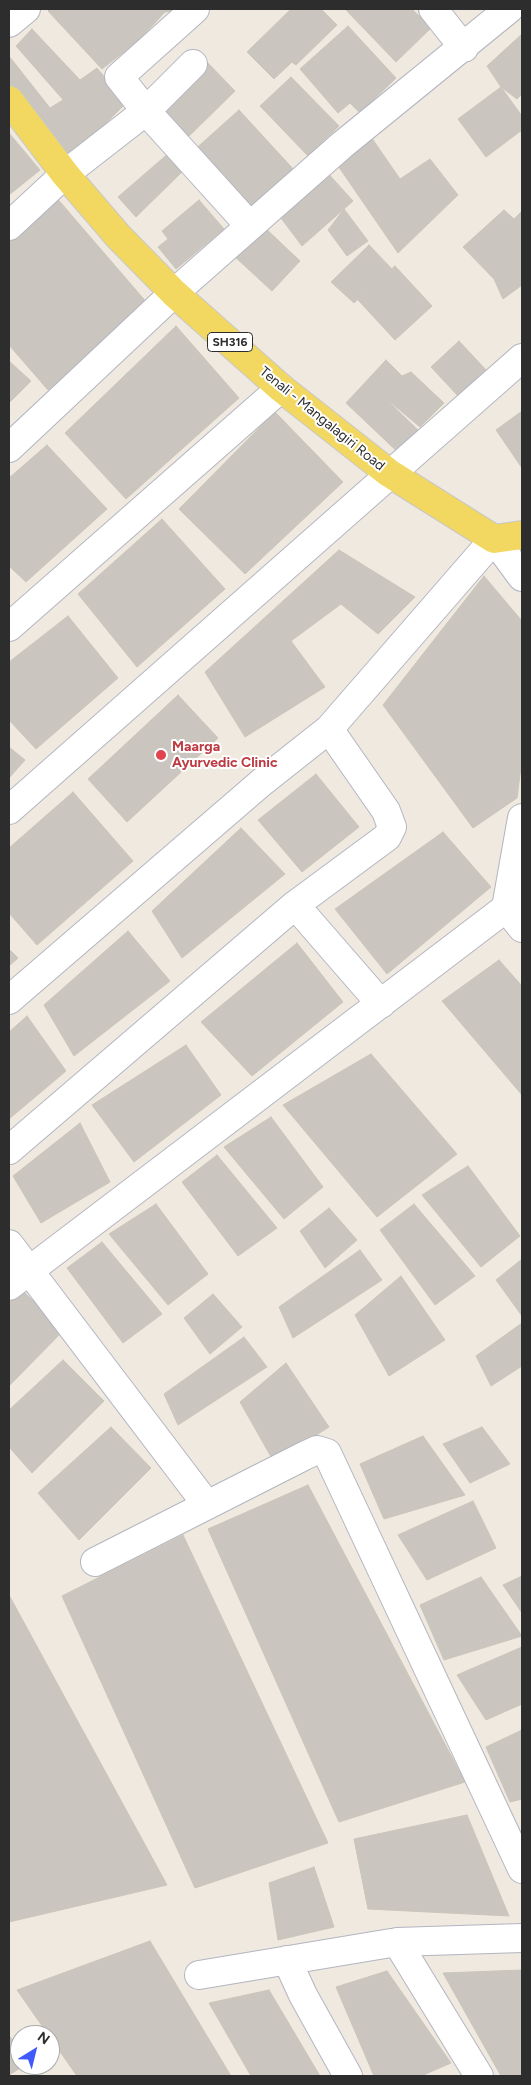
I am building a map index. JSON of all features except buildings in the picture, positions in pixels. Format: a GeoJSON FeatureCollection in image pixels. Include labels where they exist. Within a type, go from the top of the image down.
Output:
{"type":"FeatureCollection","features":[{"type":"Feature","properties":{"kind":"main road","name":"Tenali - Mangalagiri Road"},"geometry":{"type":"LineString","coordinates":[[9,100],[65,174],[118,236],[174,293],[281,388],[389,473],[494,539]]}},
{"type":"Feature","properties":{"kind":"main road"},"geometry":{"type":"LineString","coordinates":[[494,539],[522,535]]}},
{"type":"Feature","properties":{"kind":"street"},"geometry":{"type":"LineString","coordinates":[[9,22],[26,9]]}},
{"type":"Feature","properties":{"kind":"street"},"geometry":{"type":"LineString","coordinates":[[195,9],[119,77],[146,111],[250,226]]}},
{"type":"Feature","properties":{"kind":"street"},"geometry":{"type":"LineString","coordinates":[[432,9],[464,48]]}},
{"type":"Feature","properties":{"kind":"street"},"geometry":{"type":"LineString","coordinates":[[9,448],[174,293],[342,145],[510,9]]}},
{"type":"Feature","properties":{"kind":"street"},"geometry":{"type":"LineString","coordinates":[[9,226],[65,174],[146,111],[193,64]]}},
{"type":"Feature","properties":{"kind":"street"},"geometry":{"type":"LineString","coordinates":[[9,810],[389,473],[522,358]]}},
{"type":"Feature","properties":{"kind":"street"},"geometry":{"type":"LineString","coordinates":[[9,627],[281,388]]}},
{"type":"Feature","properties":{"kind":"street"},"geometry":{"type":"LineString","coordinates":[[9,1000],[262,782],[329,729],[494,539],[522,577]]}},
{"type":"Feature","properties":{"kind":"street"},"geometry":{"type":"LineString","coordinates":[[9,1150],[295,905],[387,837],[392,827],[386,812],[329,729]]}},
{"type":"Feature","properties":{"kind":"street"},"geometry":{"type":"LineString","coordinates":[[18,1278],[381,1004],[514,918],[522,818]]}},
{"type":"Feature","properties":{"kind":"street"},"geometry":{"type":"LineString","coordinates":[[295,905],[381,1004]]}},
{"type":"Feature","properties":{"kind":"street"},"geometry":{"type":"LineString","coordinates":[[9,1244],[18,1278],[207,1505]]}},
{"type":"Feature","properties":{"kind":"street"},"geometry":{"type":"LineString","coordinates":[[96,1562],[304,1456],[318,1450],[328,1453],[522,1869]]}},
{"type":"Feature","properties":{"kind":"street"},"geometry":{"type":"LineString","coordinates":[[199,1975],[397,1942],[522,1938]]}},
{"type":"Feature","properties":{"kind":"street"},"geometry":{"type":"LineString","coordinates":[[397,1942],[479,2076]]}},
{"type":"Feature","properties":{"kind":"street"},"geometry":{"type":"LineString","coordinates":[[287,1960],[348,2076]]}},
{"type":"Feature","properties":{"kind":"place","name":"Maarga Ayurvedic Clinic"},"geometry":{"type":"Point","coordinates":[161,755]}}]}
